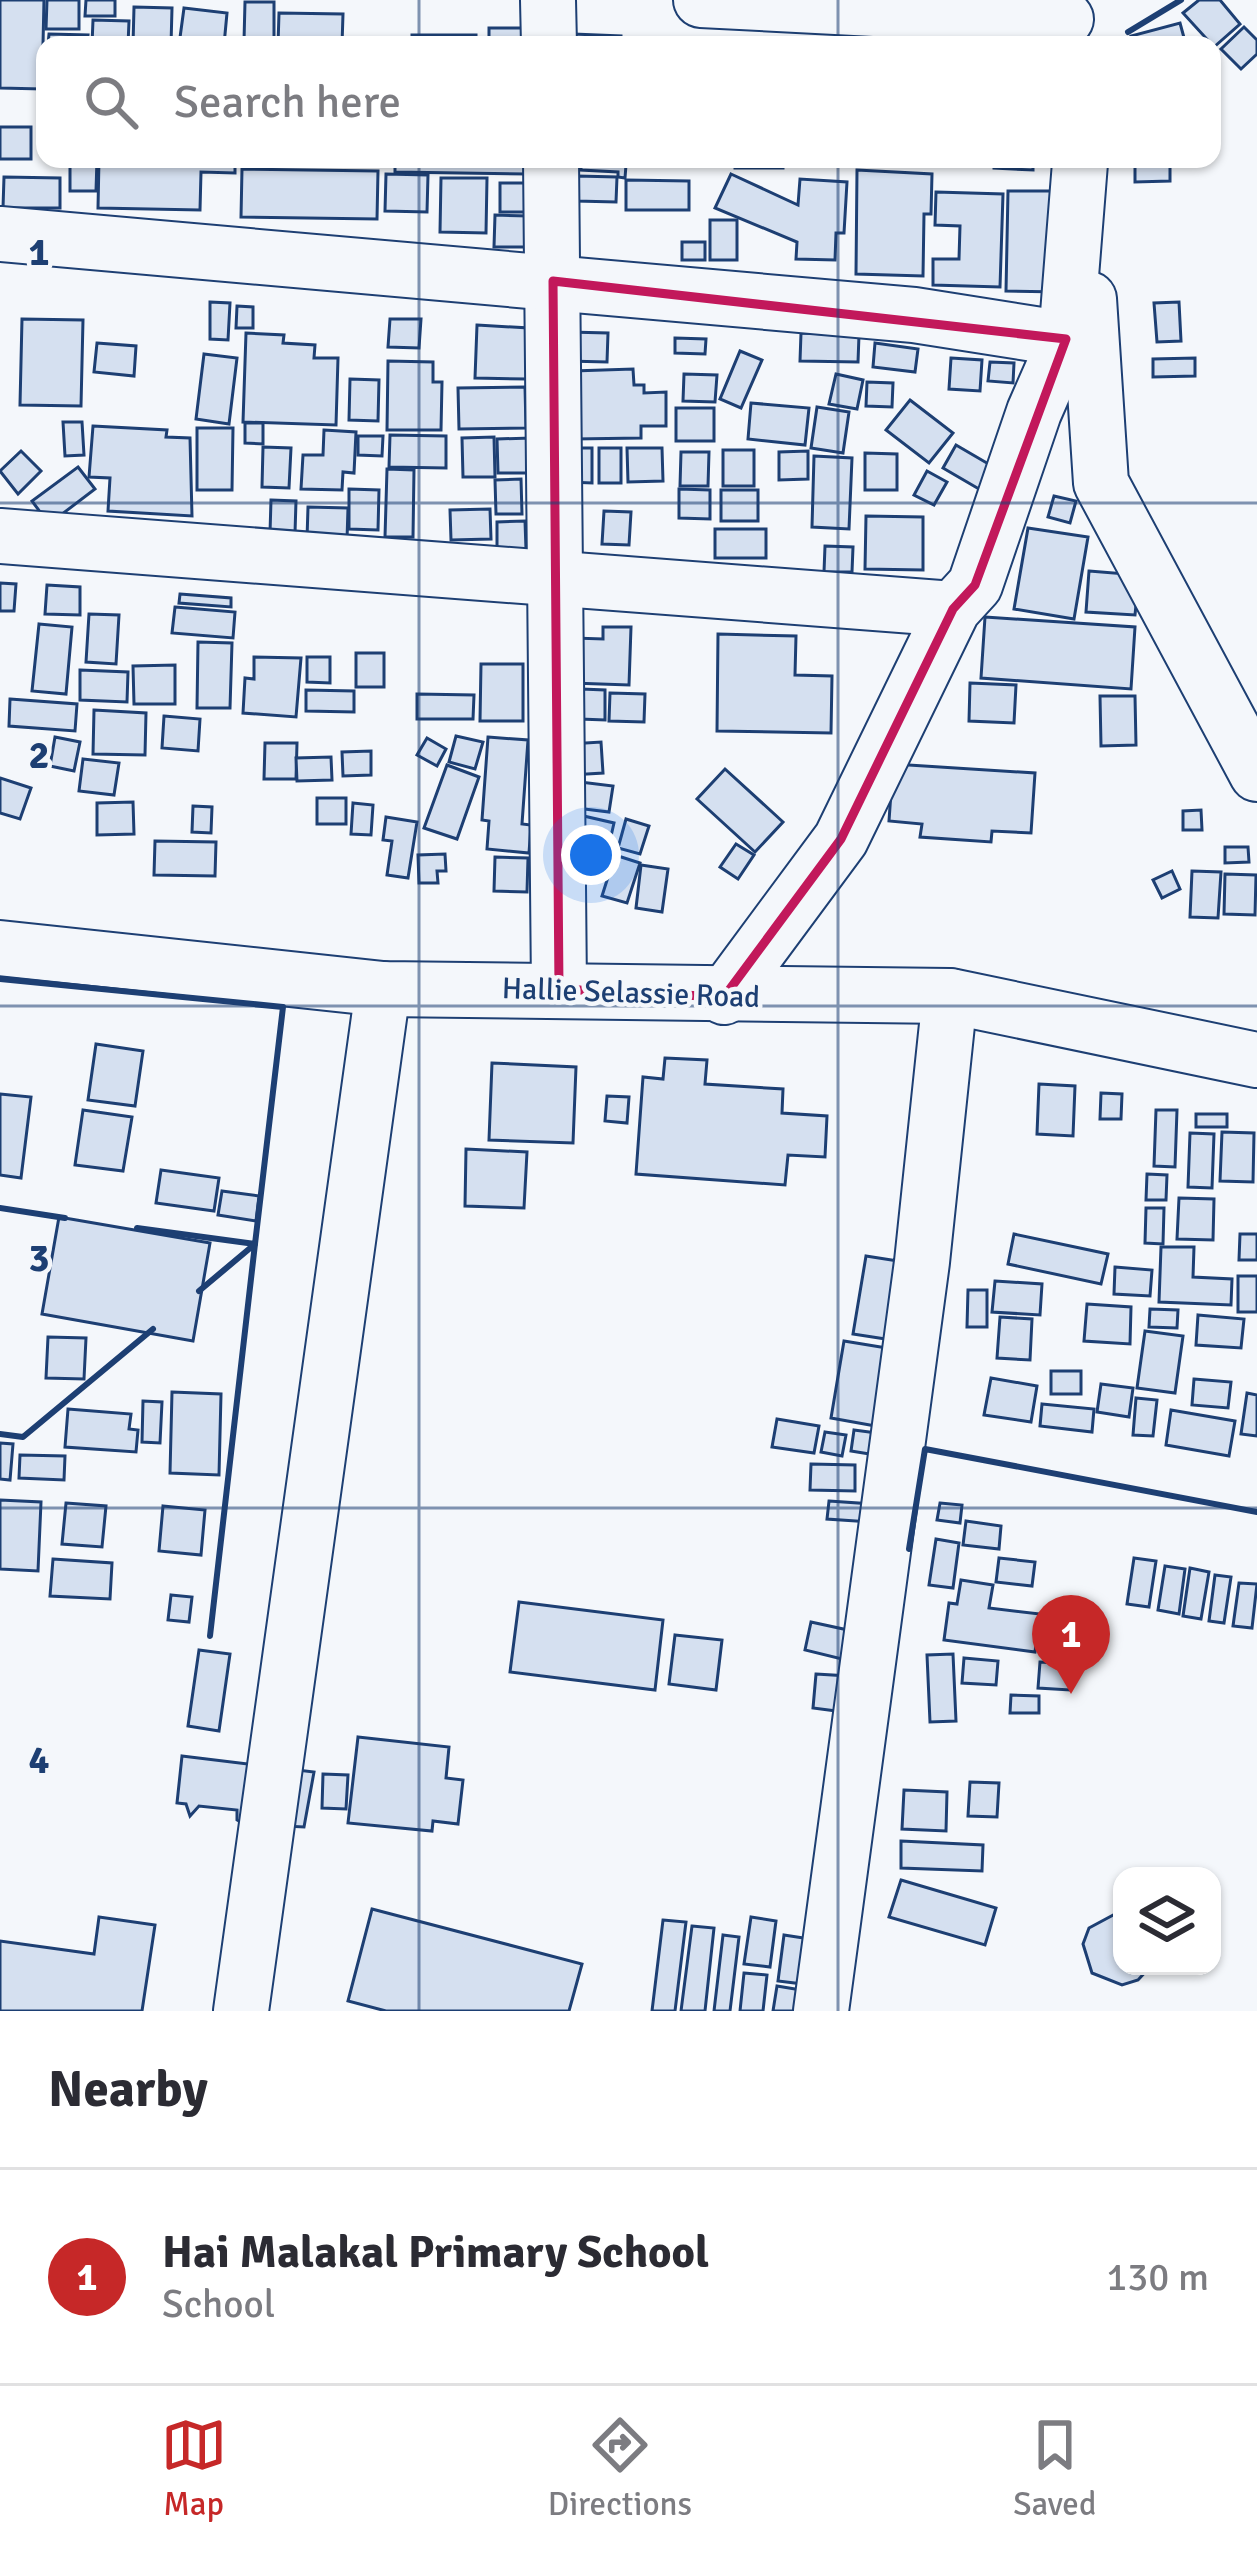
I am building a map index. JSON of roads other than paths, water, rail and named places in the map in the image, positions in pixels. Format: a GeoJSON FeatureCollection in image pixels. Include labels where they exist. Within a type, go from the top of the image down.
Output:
{"type":"FeatureCollection","features":[{"type":"Feature","properties":{"kind":"street"},"geometry":{"type":"LineString","coordinates":[[548,0],[549,36]]}},
{"type":"Feature","properties":{"kind":"street"},"geometry":{"type":"LineString","coordinates":[[701,0],[1066,21]]}},
{"type":"Feature","properties":{"kind":"street"},"geometry":{"type":"LineString","coordinates":[[550,168],[551,578],[559,989]]}},
{"type":"Feature","properties":{"kind":"street"},"geometry":{"type":"LineString","coordinates":[[724,997],[841,839],[953,609],[974,585],[1034,412],[1066,339],[1079,168]]}},
{"type":"Feature","properties":{"kind":"street"},"geometry":{"type":"LineString","coordinates":[[1080,168],[1101,483],[1257,774]]}},
{"type":"Feature","properties":{"kind":"street"},"geometry":{"type":"LineString","coordinates":[[0,234],[914,315],[1066,339]]}},
{"type":"Feature","properties":{"kind":"street"},"geometry":{"type":"LineString","coordinates":[[0,536],[953,609]]}},
{"type":"Feature","properties":{"kind":"street","name":"Hallie Selassie Road"},"geometry":{"type":"LineString","coordinates":[[0,948],[383,989],[559,989],[724,997],[950,996],[1257,1060]]}},
{"type":"Feature","properties":{"kind":"street"},"geometry":{"type":"LineString","coordinates":[[241,2011],[383,989]]}},
{"type":"Feature","properties":{"kind":"street"},"geometry":{"type":"LineString","coordinates":[[820,2011],[922,1262],[950,996]]}},
{"type":"Feature","properties":{"kind":"place","name":"Hai Malakal Primary School"},"geometry":{"type":"Point","coordinates":[1071,1694]}}]}
